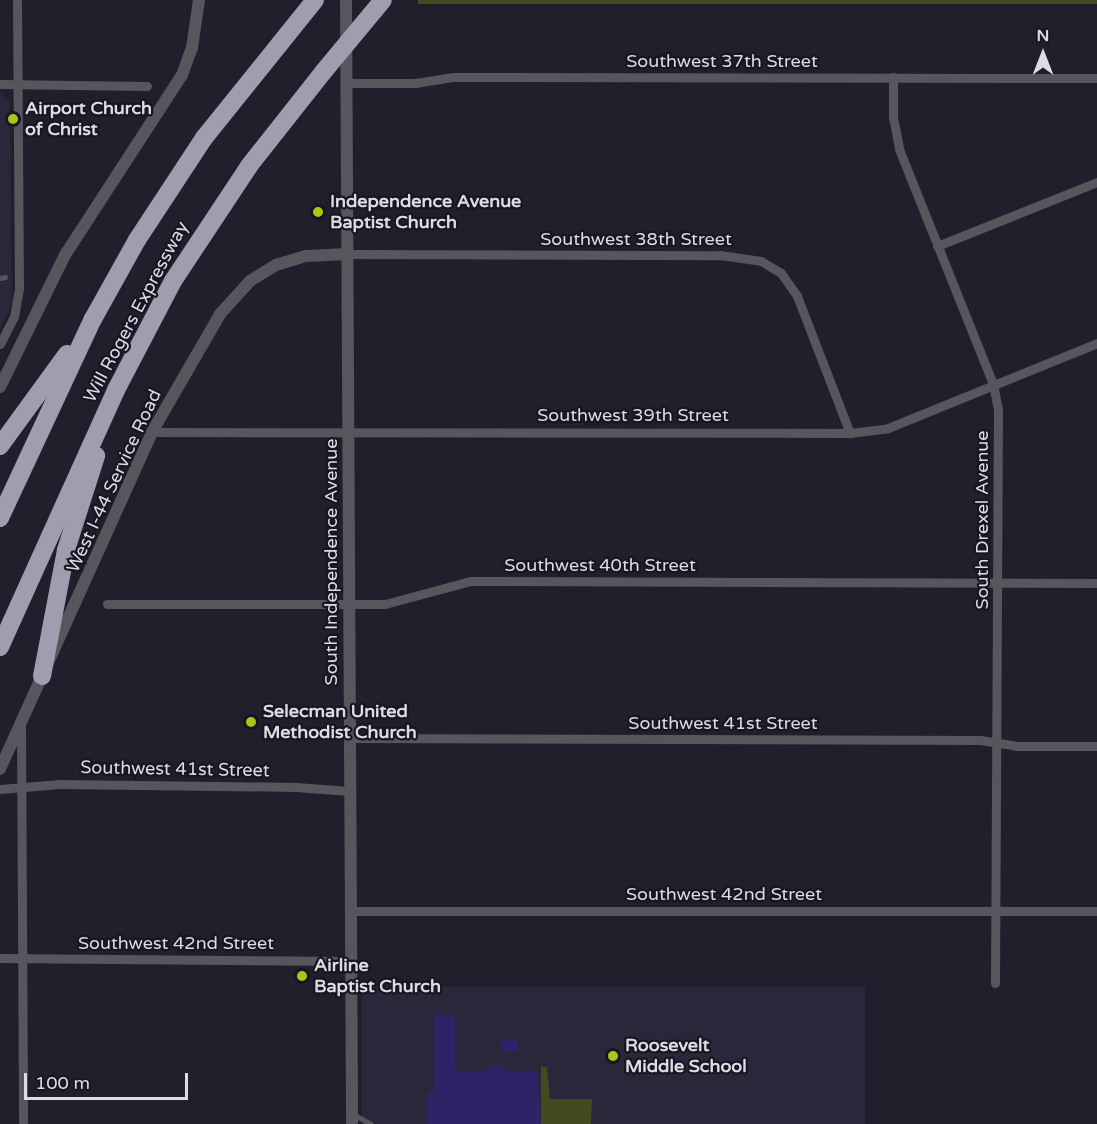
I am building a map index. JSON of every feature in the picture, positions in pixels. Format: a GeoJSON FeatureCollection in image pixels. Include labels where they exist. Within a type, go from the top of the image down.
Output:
{"type":"FeatureCollection","features":[{"type":"Feature","properties":{"kind":"highway","name":"Will Rogers Expressway"},"geometry":{"type":"LineString","coordinates":[[0,518],[93,319],[137,240],[204,138],[315,0]]}},
{"type":"Feature","properties":{"kind":"highway","name":"Will Rogers Expressway"},"geometry":{"type":"LineString","coordinates":[[0,647],[116,390],[173,281],[214,214],[324,71],[383,0]]}},
{"type":"Feature","properties":{"kind":"highway"},"geometry":{"type":"LineString","coordinates":[[0,446],[93,319]]}},
{"type":"Feature","properties":{"kind":"highway"},"geometry":{"type":"LineString","coordinates":[[42,676],[66,550],[116,390]]}},
{"type":"Feature","properties":{"kind":"street"},"geometry":{"type":"LineString","coordinates":[[0,344],[14,317],[19,288],[17,0]]}},
{"type":"Feature","properties":{"kind":"street"},"geometry":{"type":"LineString","coordinates":[[0,387],[65,255],[182,75],[192,48],[199,0]]}},
{"type":"Feature","properties":{"kind":"street","name":"South Independence Avenue"},"geometry":{"type":"LineString","coordinates":[[346,0],[352,1119]]}},
{"type":"Feature","properties":{"kind":"street","name":"Southwest 37th Street"},"geometry":{"type":"LineString","coordinates":[[347,83],[415,83],[454,77],[1097,78]]}},
{"type":"Feature","properties":{"kind":"street","name":"South Drexel Avenue"},"geometry":{"type":"LineString","coordinates":[[893,77],[893,117],[899,148],[993,384],[999,418],[995,983]]}},
{"type":"Feature","properties":{"kind":"street"},"geometry":{"type":"LineString","coordinates":[[0,84],[147,86]]}},
{"type":"Feature","properties":{"kind":"street"},"geometry":{"type":"LineString","coordinates":[[937,246],[1097,182]]}},
{"type":"Feature","properties":{"kind":"street","name":"West I-44 Service Road"},"geometry":{"type":"LineString","coordinates":[[0,769],[152,432],[220,314],[250,281],[289,260],[348,254]]}},
{"type":"Feature","properties":{"kind":"street","name":"Southwest 38th Street"},"geometry":{"type":"LineString","coordinates":[[348,254],[720,255],[761,261],[781,273],[797,296],[850,433]]}},
{"type":"Feature","properties":{"kind":"street","name":"Southwest 39th Street"},"geometry":{"type":"LineString","coordinates":[[152,432],[348,429],[850,433],[888,428],[1097,343]]}},
{"type":"Feature","properties":{"kind":"street","name":"Southwest 40th Street"},"geometry":{"type":"LineString","coordinates":[[107,604],[402,602],[446,585],[471,581],[1097,583]]}},
{"type":"Feature","properties":{"kind":"street"},"geometry":{"type":"LineString","coordinates":[[21,722],[24,958],[22,1124]]}},
{"type":"Feature","properties":{"kind":"street","name":"Southwest 41st Street"},"geometry":{"type":"LineString","coordinates":[[349,738],[997,743],[1097,746]]}},
{"type":"Feature","properties":{"kind":"street","name":"Southwest 41st Street"},"geometry":{"type":"LineString","coordinates":[[0,789],[22,785],[296,787],[349,791]]}},
{"type":"Feature","properties":{"kind":"street","name":"Southwest 42nd Street"},"geometry":{"type":"LineString","coordinates":[[352,911],[1097,910]]}},
{"type":"Feature","properties":{"kind":"street","name":"Southwest 42nd Street"},"geometry":{"type":"LineString","coordinates":[[0,958],[352,961]]}},
{"type":"Feature","properties":{"kind":"lane"},"geometry":{"type":"LineString","coordinates":[[352,1119],[370,1124]]}},
{"type":"Feature","properties":{"kind":"shaded area"},"geometry":{"type":"Polygon","coordinates":[[[0,91],[10,103],[12,303],[0,329],[0,91]]]}},
{"type":"Feature","properties":{"kind":"shaded area","name":"Roosevelt Middle School"},"geometry":{"type":"Polygon","coordinates":[[[362,987],[865,987],[865,1124],[362,1124],[362,987]]]}},
{"type":"Feature","properties":{"kind":"green space"},"geometry":{"type":"Polygon","coordinates":[[[418,0],[1097,0],[1097,4],[418,4],[418,0]]]}},
{"type":"Feature","properties":{"kind":"green space"},"geometry":{"type":"Polygon","coordinates":[[[541,1067],[547,1067],[550,1099],[592,1099],[591,1124],[541,1124],[541,1067]]]}},
{"type":"Feature","properties":{"kind":"building"},"geometry":{"type":"Polygon","coordinates":[[[434,1015],[455,1015],[455,1071],[488,1071],[488,1065],[504,1065],[504,1071],[537,1071],[541,1124],[428,1124],[428,1092],[434,1092],[434,1015]]]}},
{"type":"Feature","properties":{"kind":"building"},"geometry":{"type":"Polygon","coordinates":[[[501,1039],[518,1039],[518,1052],[501,1052],[501,1039]]]}},
{"type":"Feature","properties":{"kind":"place","name":"Airport Church of Christ"},"geometry":{"type":"Point","coordinates":[13,119]}},
{"type":"Feature","properties":{"kind":"place","name":"Independence Avenue Baptist Church"},"geometry":{"type":"Point","coordinates":[318,212]}},
{"type":"Feature","properties":{"kind":"place","name":"Selecman United Methodist Church"},"geometry":{"type":"Point","coordinates":[251,722]}},
{"type":"Feature","properties":{"kind":"place","name":"Airline Baptist Church"},"geometry":{"type":"Point","coordinates":[302,976]}},
{"type":"Feature","properties":{"kind":"place","name":"Roosevelt Middle School"},"geometry":{"type":"Point","coordinates":[613,1056]}}]}
